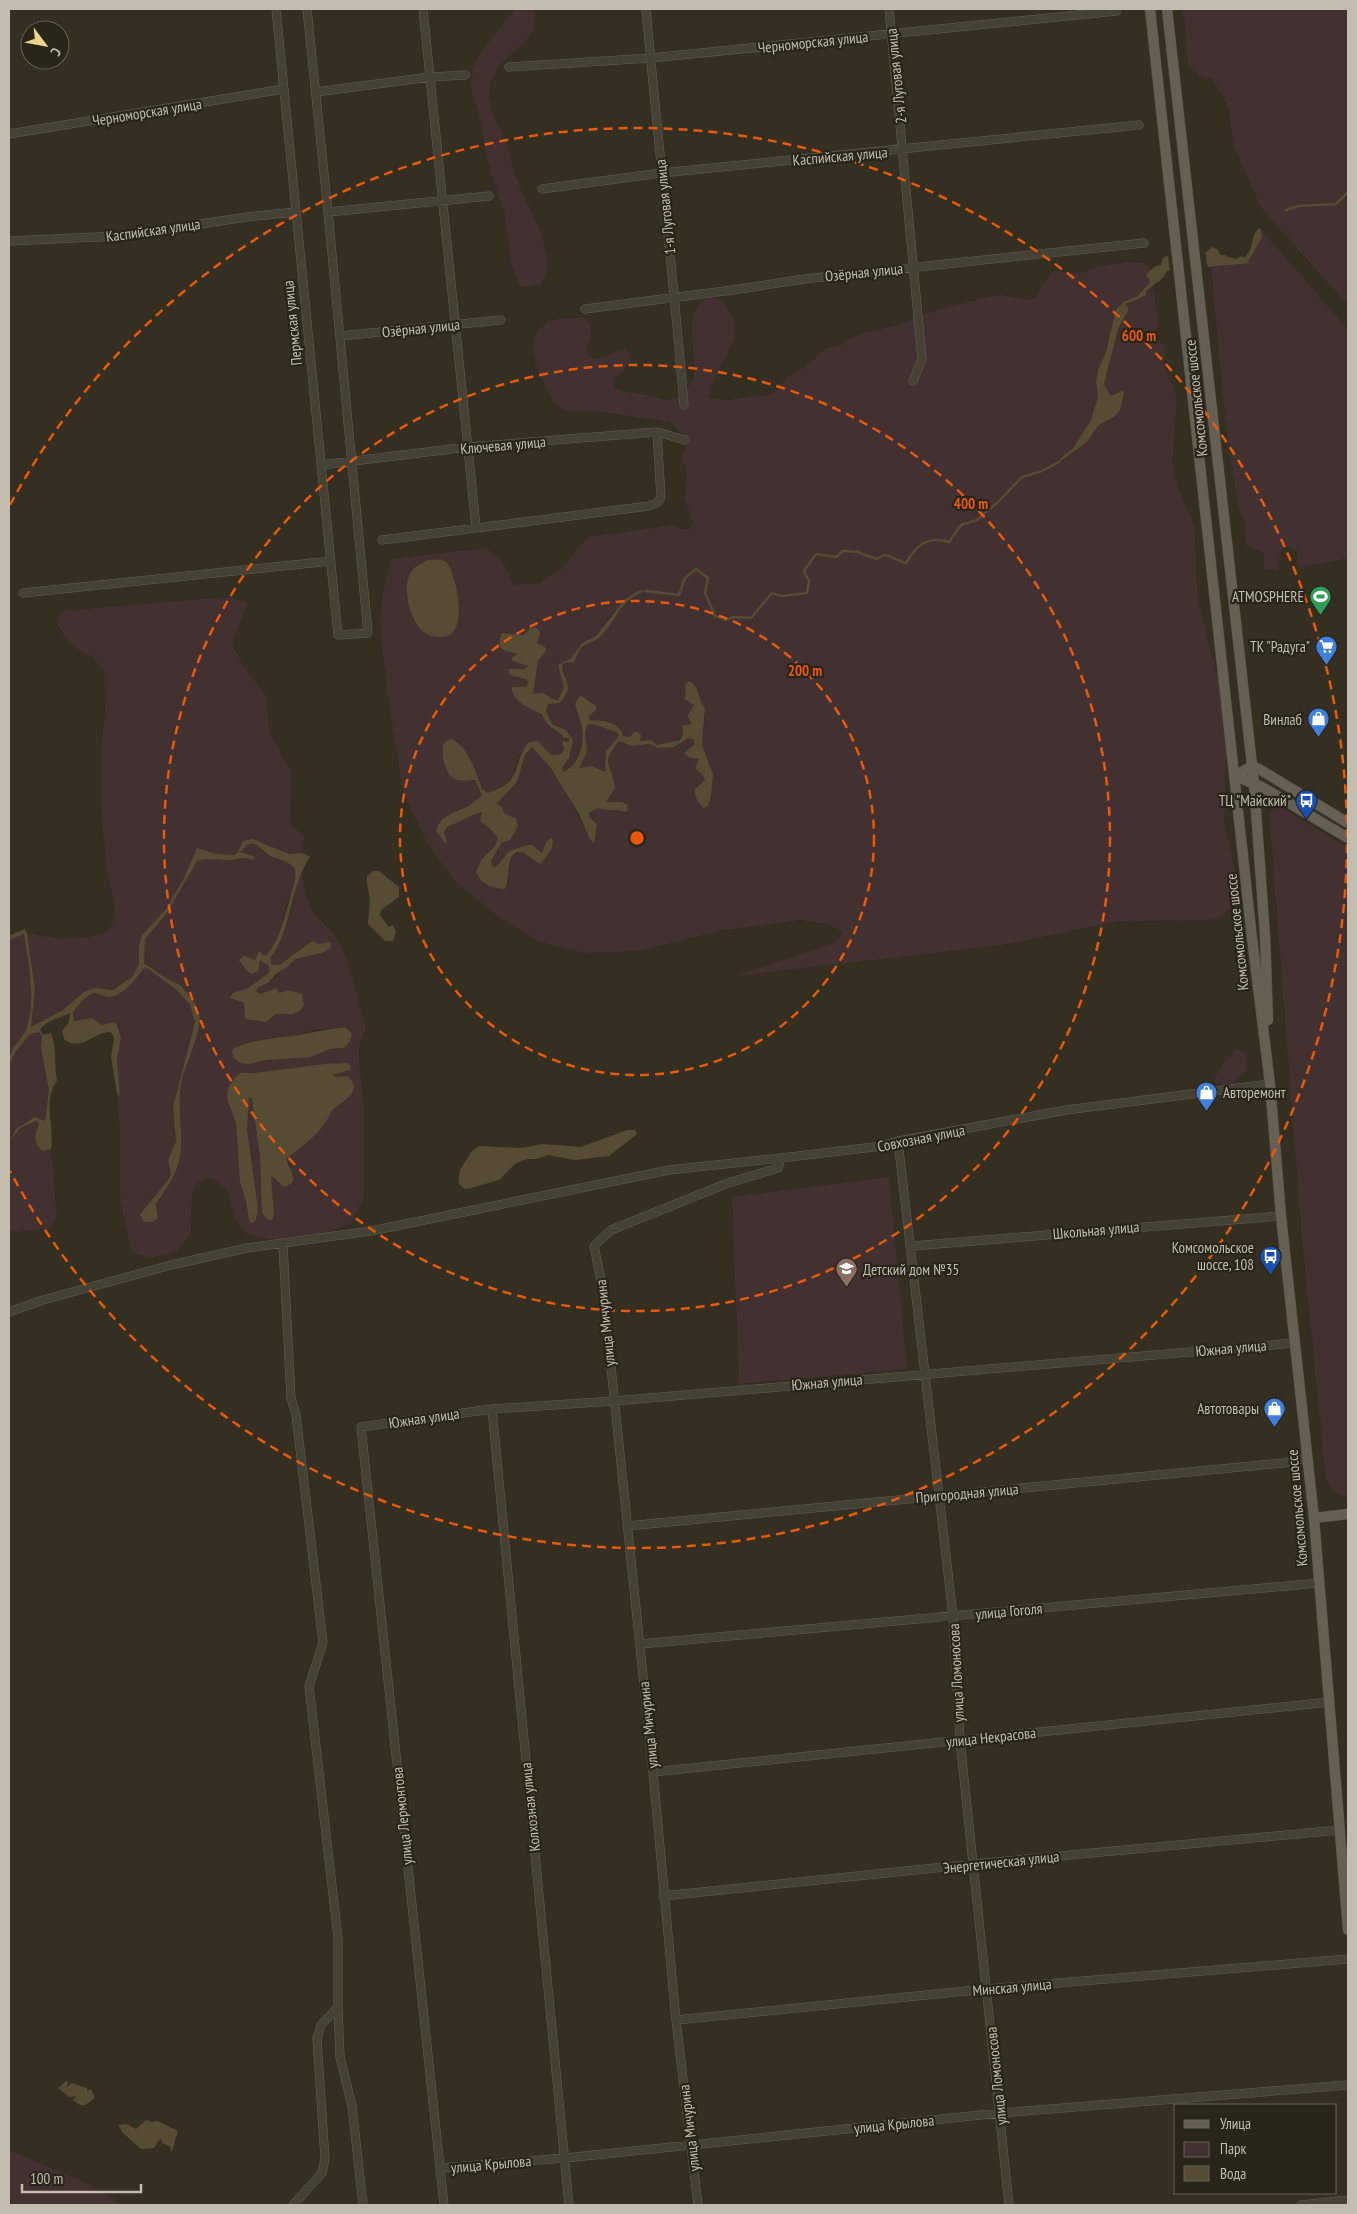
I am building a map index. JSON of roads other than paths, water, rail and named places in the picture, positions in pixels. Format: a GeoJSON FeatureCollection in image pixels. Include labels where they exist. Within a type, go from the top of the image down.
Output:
{"type":"FeatureCollection","features":[{"type":"Feature","properties":{"kind":"main road","name":"Комсомольское шоссе"},"geometry":{"type":"LineString","coordinates":[[1150,9],[1252,938],[1270,1084],[1314,1518],[1348,1930]]}},
{"type":"Feature","properties":{"kind":"main road","name":"Комсомольское шоссе"},"geometry":{"type":"LineString","coordinates":[[1167,9],[1254,783],[1265,936],[1270,1084]]}},
{"type":"Feature","properties":{"kind":"main road"},"geometry":{"type":"LineString","coordinates":[[1235,776],[1252,766],[1260,769],[1348,823]]}},
{"type":"Feature","properties":{"kind":"main road"},"geometry":{"type":"LineString","coordinates":[[1235,776],[1254,783],[1348,838]]}},
{"type":"Feature","properties":{"kind":"main road"},"geometry":{"type":"LineString","coordinates":[[1252,938],[1265,936]]}},
{"type":"Feature","properties":{"kind":"main road"},"geometry":{"type":"LineString","coordinates":[[1314,1518],[1348,1514]]}},
{"type":"Feature","properties":{"kind":"street","name":"Пермская улица"},"geometry":{"type":"LineString","coordinates":[[276,9],[338,635],[368,632],[352,461]]}},
{"type":"Feature","properties":{"kind":"street"},"geometry":{"type":"LineString","coordinates":[[307,9],[352,461]]}},
{"type":"Feature","properties":{"kind":"street"},"geometry":{"type":"LineString","coordinates":[[423,9],[476,527]]}},
{"type":"Feature","properties":{"kind":"street","name":"1-я Луговая улица"},"geometry":{"type":"LineString","coordinates":[[646,9],[684,405]]}},
{"type":"Feature","properties":{"kind":"street","name":"2-я Луговая улица"},"geometry":{"type":"LineString","coordinates":[[889,9],[922,359],[913,381]]}},
{"type":"Feature","properties":{"kind":"street","name":"Черноморская улица"},"geometry":{"type":"LineString","coordinates":[[509,67],[650,58],[1117,10]]}},
{"type":"Feature","properties":{"kind":"street"},"geometry":{"type":"LineString","coordinates":[[316,92],[430,77],[466,75]]}},
{"type":"Feature","properties":{"kind":"street","name":"Черноморская улица"},"geometry":{"type":"LineString","coordinates":[[9,134],[284,89]]}},
{"type":"Feature","properties":{"kind":"street","name":"Каспийская улица"},"geometry":{"type":"LineString","coordinates":[[542,189],[661,173],[1139,125]]}},
{"type":"Feature","properties":{"kind":"street"},"geometry":{"type":"LineString","coordinates":[[328,212],[489,196]]}},
{"type":"Feature","properties":{"kind":"street","name":"Каспийская улица"},"geometry":{"type":"LineString","coordinates":[[9,241],[119,236],[247,217],[296,212]]}},
{"type":"Feature","properties":{"kind":"street","name":"Озёрная улица"},"geometry":{"type":"LineString","coordinates":[[585,309],[913,266],[1144,243]]}},
{"type":"Feature","properties":{"kind":"street","name":"Озёрная улица"},"geometry":{"type":"LineString","coordinates":[[340,336],[501,320]]}},
{"type":"Feature","properties":{"kind":"street"},"geometry":{"type":"LineString","coordinates":[[382,540],[649,506],[658,502],[661,497],[657,432]]}},
{"type":"Feature","properties":{"kind":"street","name":"Ключевая улица"},"geometry":{"type":"LineString","coordinates":[[321,465],[468,447],[657,432],[685,440]]}},
{"type":"Feature","properties":{"kind":"street"},"geometry":{"type":"LineString","coordinates":[[23,593],[331,561]]}},
{"type":"Feature","properties":{"kind":"street","name":"Совхозная улица"},"geometry":{"type":"LineString","coordinates":[[9,1312],[43,1300],[171,1265],[247,1248],[283,1245],[371,1231],[669,1170],[882,1146],[898,1141],[1066,1110],[1270,1084]]}},
{"type":"Feature","properties":{"kind":"street","name":"улица Ломоносова"},"geometry":{"type":"LineString","coordinates":[[898,1141],[912,1246],[924,1374],[953,1616],[960,1740],[1010,2205]]}},
{"type":"Feature","properties":{"kind":"street","name":"улица Мичурина"},"geometry":{"type":"LineString","coordinates":[[698,2205],[663,1896],[653,1772],[604,1290],[594,1246],[611,1230],[728,1183],[778,1168],[781,1158]]}},
{"type":"Feature","properties":{"kind":"street","name":"Школьная улица"},"geometry":{"type":"LineString","coordinates":[[912,1246],[1282,1216]]}},
{"type":"Feature","properties":{"kind":"street"},"geometry":{"type":"LineString","coordinates":[[283,1245],[291,1398],[296,1415],[323,1643],[310,1686],[338,1938],[340,2057],[352,2106],[363,2205]]}},
{"type":"Feature","properties":{"kind":"street","name":"Южная улица"},"geometry":{"type":"LineString","coordinates":[[360,1426],[492,1409],[614,1401],[1295,1343]]}},
{"type":"Feature","properties":{"kind":"street","name":"Колхозная улица"},"geometry":{"type":"LineString","coordinates":[[492,1409],[569,2205]]}},
{"type":"Feature","properties":{"kind":"street","name":"улица Лермонтова"},"geometry":{"type":"LineString","coordinates":[[360,1426],[444,2205]]}},
{"type":"Feature","properties":{"kind":"street","name":"Пригородная улица"},"geometry":{"type":"LineString","coordinates":[[627,1526],[1283,1463],[1308,1458]]}},
{"type":"Feature","properties":{"kind":"street","name":"улица Гоголя"},"geometry":{"type":"LineString","coordinates":[[640,1644],[1319,1583]]}},
{"type":"Feature","properties":{"kind":"street","name":"улица Некрасова"},"geometry":{"type":"LineString","coordinates":[[653,1772],[1330,1702]]}},
{"type":"Feature","properties":{"kind":"street","name":"Энергетическая улица"},"geometry":{"type":"LineString","coordinates":[[663,1896],[974,1864],[1340,1830]]}},
{"type":"Feature","properties":{"kind":"street","name":"Минская улица"},"geometry":{"type":"LineString","coordinates":[[676,2020],[986,1989],[1348,1959]]}},
{"type":"Feature","properties":{"kind":"street"},"geometry":{"type":"LineString","coordinates":[[293,2205],[322,2173],[325,2159],[317,2039],[321,2025],[338,2007]]}},
{"type":"Feature","properties":{"kind":"street","name":"улица Крылова"},"geometry":{"type":"LineString","coordinates":[[440,2168],[565,2158],[1000,2113],[1348,2085]]}},
{"type":"Feature","properties":{"kind":"street"},"geometry":{"type":"LineString","coordinates":[[1301,2205],[1348,2200]]}},
{"type":"Feature","properties":{"kind":"water"},"geometry":{"type":"Polygon","coordinates":[[[1258,229],[1261,229],[1262,238],[1247,261],[1251,263],[1167,271],[1163,278],[1146,291],[1146,295],[1134,300],[1150,283],[1150,279],[1146,276],[1147,273],[1156,266],[1161,265],[1162,259],[1167,256],[1208,251],[1212,247],[1218,250],[1220,255],[1237,259],[1241,256],[1244,258],[1250,250],[1258,229]]]}},
{"type":"Feature","properties":{"kind":"water"},"geometry":{"type":"Polygon","coordinates":[[[1124,303],[1129,309],[1118,329],[1104,384],[1110,395],[1121,391],[1124,392],[1120,410],[1114,417],[1099,425],[1087,442],[1058,463],[1073,448],[1091,420],[1098,397],[1096,381],[1098,370],[1106,352],[1116,309],[1124,303]]]}},
{"type":"Feature","properties":{"kind":"water"},"geometry":{"type":"Polygon","coordinates":[[[428,560],[446,562],[456,587],[459,616],[453,632],[447,636],[437,637],[422,630],[414,620],[407,597],[410,574],[414,568],[428,560]]]}},
{"type":"Feature","properties":{"kind":"water"},"geometry":{"type":"Polygon","coordinates":[[[648,590],[626,603],[601,636],[581,648],[574,663],[566,662],[562,665],[568,687],[567,692],[560,703],[548,704],[546,711],[552,724],[566,730],[573,740],[569,758],[562,768],[563,772],[568,770],[575,762],[582,746],[583,731],[575,704],[580,695],[596,706],[596,710],[589,716],[589,720],[610,722],[618,727],[623,736],[630,737],[634,732],[638,732],[641,735],[640,741],[651,740],[657,745],[680,740],[683,735],[682,726],[691,724],[688,716],[694,705],[684,699],[686,693],[685,685],[689,681],[695,686],[705,708],[702,745],[713,774],[708,806],[704,808],[698,802],[695,794],[695,789],[705,780],[702,774],[695,768],[699,759],[688,757],[684,753],[695,744],[693,739],[688,738],[674,747],[658,748],[650,744],[632,746],[619,741],[608,760],[615,788],[606,802],[622,802],[627,805],[628,810],[625,812],[598,808],[589,813],[589,817],[597,824],[594,843],[589,838],[579,814],[550,767],[532,747],[525,755],[517,782],[496,804],[502,807],[504,813],[516,819],[518,826],[510,840],[502,842],[491,861],[492,866],[496,867],[509,851],[528,845],[532,845],[542,853],[546,842],[551,838],[553,841],[552,848],[541,864],[524,853],[518,852],[513,854],[505,889],[488,885],[481,880],[476,872],[482,859],[495,846],[498,838],[480,821],[482,812],[447,827],[444,832],[446,844],[436,831],[438,825],[445,817],[470,805],[482,795],[475,780],[457,780],[448,773],[443,757],[444,743],[450,739],[461,746],[471,760],[482,789],[488,793],[510,781],[515,773],[522,752],[529,742],[538,741],[551,755],[561,754],[564,750],[562,741],[568,742],[569,738],[564,738],[559,732],[550,727],[542,714],[527,707],[512,692],[512,687],[526,687],[529,683],[526,679],[510,675],[508,669],[524,669],[528,666],[513,661],[511,658],[518,654],[502,649],[499,643],[502,633],[524,635],[530,628],[535,627],[539,630],[540,634],[537,643],[545,647],[546,651],[538,661],[533,694],[543,693],[558,700],[564,687],[558,665],[571,658],[582,643],[596,636],[625,599],[638,591],[648,590]],[[588,724],[585,732],[587,752],[579,768],[593,766],[605,772],[606,751],[619,736],[617,732],[588,724]]]}},
{"type":"Feature","properties":{"kind":"water"},"geometry":{"type":"Polygon","coordinates":[[[253,839],[289,854],[303,853],[310,857],[298,881],[283,933],[271,957],[271,964],[281,964],[312,941],[319,944],[329,942],[331,944],[330,948],[322,953],[295,959],[256,991],[260,994],[276,988],[279,993],[288,990],[302,994],[304,1006],[298,1012],[276,1014],[266,1022],[245,1019],[244,1003],[230,998],[233,993],[248,988],[270,972],[269,966],[260,960],[258,971],[252,974],[248,972],[239,960],[244,956],[255,960],[259,951],[264,956],[274,943],[287,909],[295,879],[295,870],[289,864],[270,856],[253,844],[248,845],[240,852],[253,856],[255,861],[244,858],[197,861],[167,913],[145,939],[144,964],[180,985],[188,993],[198,1010],[199,1026],[180,1091],[181,1146],[177,1168],[156,1204],[158,1218],[153,1222],[144,1222],[140,1215],[171,1175],[168,1160],[176,1141],[173,1107],[195,1022],[190,1005],[177,990],[147,968],[143,969],[129,986],[119,994],[109,997],[93,993],[84,999],[73,1012],[74,1021],[92,1018],[102,1025],[114,1022],[117,1024],[121,1038],[117,1058],[120,1097],[117,1093],[111,1057],[114,1038],[111,1032],[82,1043],[70,1043],[64,1039],[62,1031],[69,1022],[70,1013],[51,1021],[40,1029],[43,1035],[51,1033],[55,1051],[57,1081],[50,1097],[51,1149],[42,1151],[37,1144],[35,1136],[39,1124],[36,1121],[20,1128],[9,1142],[16,1129],[35,1117],[45,1121],[49,1090],[41,1048],[42,1036],[39,1032],[30,1034],[16,1051],[9,1065],[13,1048],[27,1027],[30,1017],[31,993],[24,934],[9,940],[9,936],[25,929],[27,933],[35,989],[31,1027],[63,1010],[84,992],[95,988],[113,990],[133,976],[139,964],[139,946],[142,935],[166,909],[184,878],[197,848],[216,854],[234,855],[238,852],[243,841],[253,839]]]}},
{"type":"Feature","properties":{"kind":"water"},"geometry":{"type":"Polygon","coordinates":[[[373,871],[379,871],[399,887],[399,897],[381,910],[380,915],[389,927],[393,925],[396,931],[393,941],[385,941],[368,924],[370,899],[367,876],[373,871]]]}},
{"type":"Feature","properties":{"kind":"water"},"geometry":{"type":"Polygon","coordinates":[[[345,1027],[352,1034],[350,1041],[344,1048],[330,1049],[310,1057],[267,1060],[249,1064],[240,1063],[233,1057],[232,1050],[243,1044],[345,1027]]]}},
{"type":"Feature","properties":{"kind":"water"},"geometry":{"type":"Polygon","coordinates":[[[348,1063],[351,1067],[350,1070],[332,1075],[336,1077],[347,1076],[354,1086],[353,1091],[332,1110],[319,1131],[286,1159],[294,1178],[291,1184],[283,1187],[274,1177],[271,1177],[274,1215],[272,1220],[268,1220],[262,1213],[260,1157],[252,1099],[249,1097],[247,1129],[258,1208],[256,1220],[251,1223],[240,1182],[236,1123],[227,1099],[228,1088],[240,1073],[348,1063]]]}},
{"type":"Feature","properties":{"kind":"water"},"geometry":{"type":"Polygon","coordinates":[[[627,1130],[635,1130],[637,1134],[609,1156],[575,1160],[548,1155],[536,1159],[527,1159],[515,1164],[499,1180],[465,1189],[459,1184],[460,1170],[472,1151],[479,1146],[522,1148],[543,1144],[581,1147],[627,1130]]]}},
{"type":"Feature","properties":{"kind":"water"},"geometry":{"type":"Polygon","coordinates":[[[66,2081],[68,2082],[67,2087],[72,2083],[87,2088],[87,2091],[91,2089],[95,2098],[85,2105],[80,2105],[73,2100],[76,2096],[69,2097],[58,2088],[66,2081]]]}},
{"type":"Feature","properties":{"kind":"water"},"geometry":{"type":"Polygon","coordinates":[[[146,2120],[158,2121],[178,2131],[171,2154],[171,2147],[162,2143],[161,2139],[154,2148],[141,2149],[122,2132],[118,2125],[126,2124],[136,2129],[146,2120]]]}},
{"type":"Feature","properties":{"kind":"waterway"},"geometry":{"type":"LineString","coordinates":[[1286,210],[1298,206],[1336,204],[1348,192]]}},
{"type":"Feature","properties":{"kind":"waterway"},"geometry":{"type":"LineString","coordinates":[[1123,305],[1137,298]]}},
{"type":"Feature","properties":{"kind":"waterway"},"geometry":{"type":"LineString","coordinates":[[646,591],[679,595],[685,578],[696,569],[708,578],[705,593],[715,616],[726,620],[733,617],[751,618],[772,593],[782,596],[807,593],[809,581],[804,571],[816,554],[836,557],[843,551],[857,552],[877,559],[884,555],[906,563],[918,547],[928,541],[941,540],[949,542],[961,525],[977,520],[1022,477],[1042,471],[1059,462]]}},
{"type":"Feature","properties":{"kind":"place","name":"ATMOSPHERE"},"geometry":{"type":"Point","coordinates":[1320,615]}},
{"type":"Feature","properties":{"kind":"place","name":"ТК \"Радуга\""},"geometry":{"type":"Point","coordinates":[1326,665]}},
{"type":"Feature","properties":{"kind":"place","name":"Винлаб"},"geometry":{"type":"Point","coordinates":[1318,738]}},
{"type":"Feature","properties":{"kind":"place","name":"ТЦ \"Майский\""},"geometry":{"type":"Point","coordinates":[1307,819]}},
{"type":"Feature","properties":{"kind":"place","name":"Авторемонт"},"geometry":{"type":"Point","coordinates":[1207,1111]}},
{"type":"Feature","properties":{"kind":"place","name":"Комсомольское шоссе, 108"},"geometry":{"type":"Point","coordinates":[1270,1275]}},
{"type":"Feature","properties":{"kind":"place","name":"Детский дом №35"},"geometry":{"type":"Point","coordinates":[847,1288]}},
{"type":"Feature","properties":{"kind":"place","name":"Автотовары"},"geometry":{"type":"Point","coordinates":[1275,1427]}}]}
